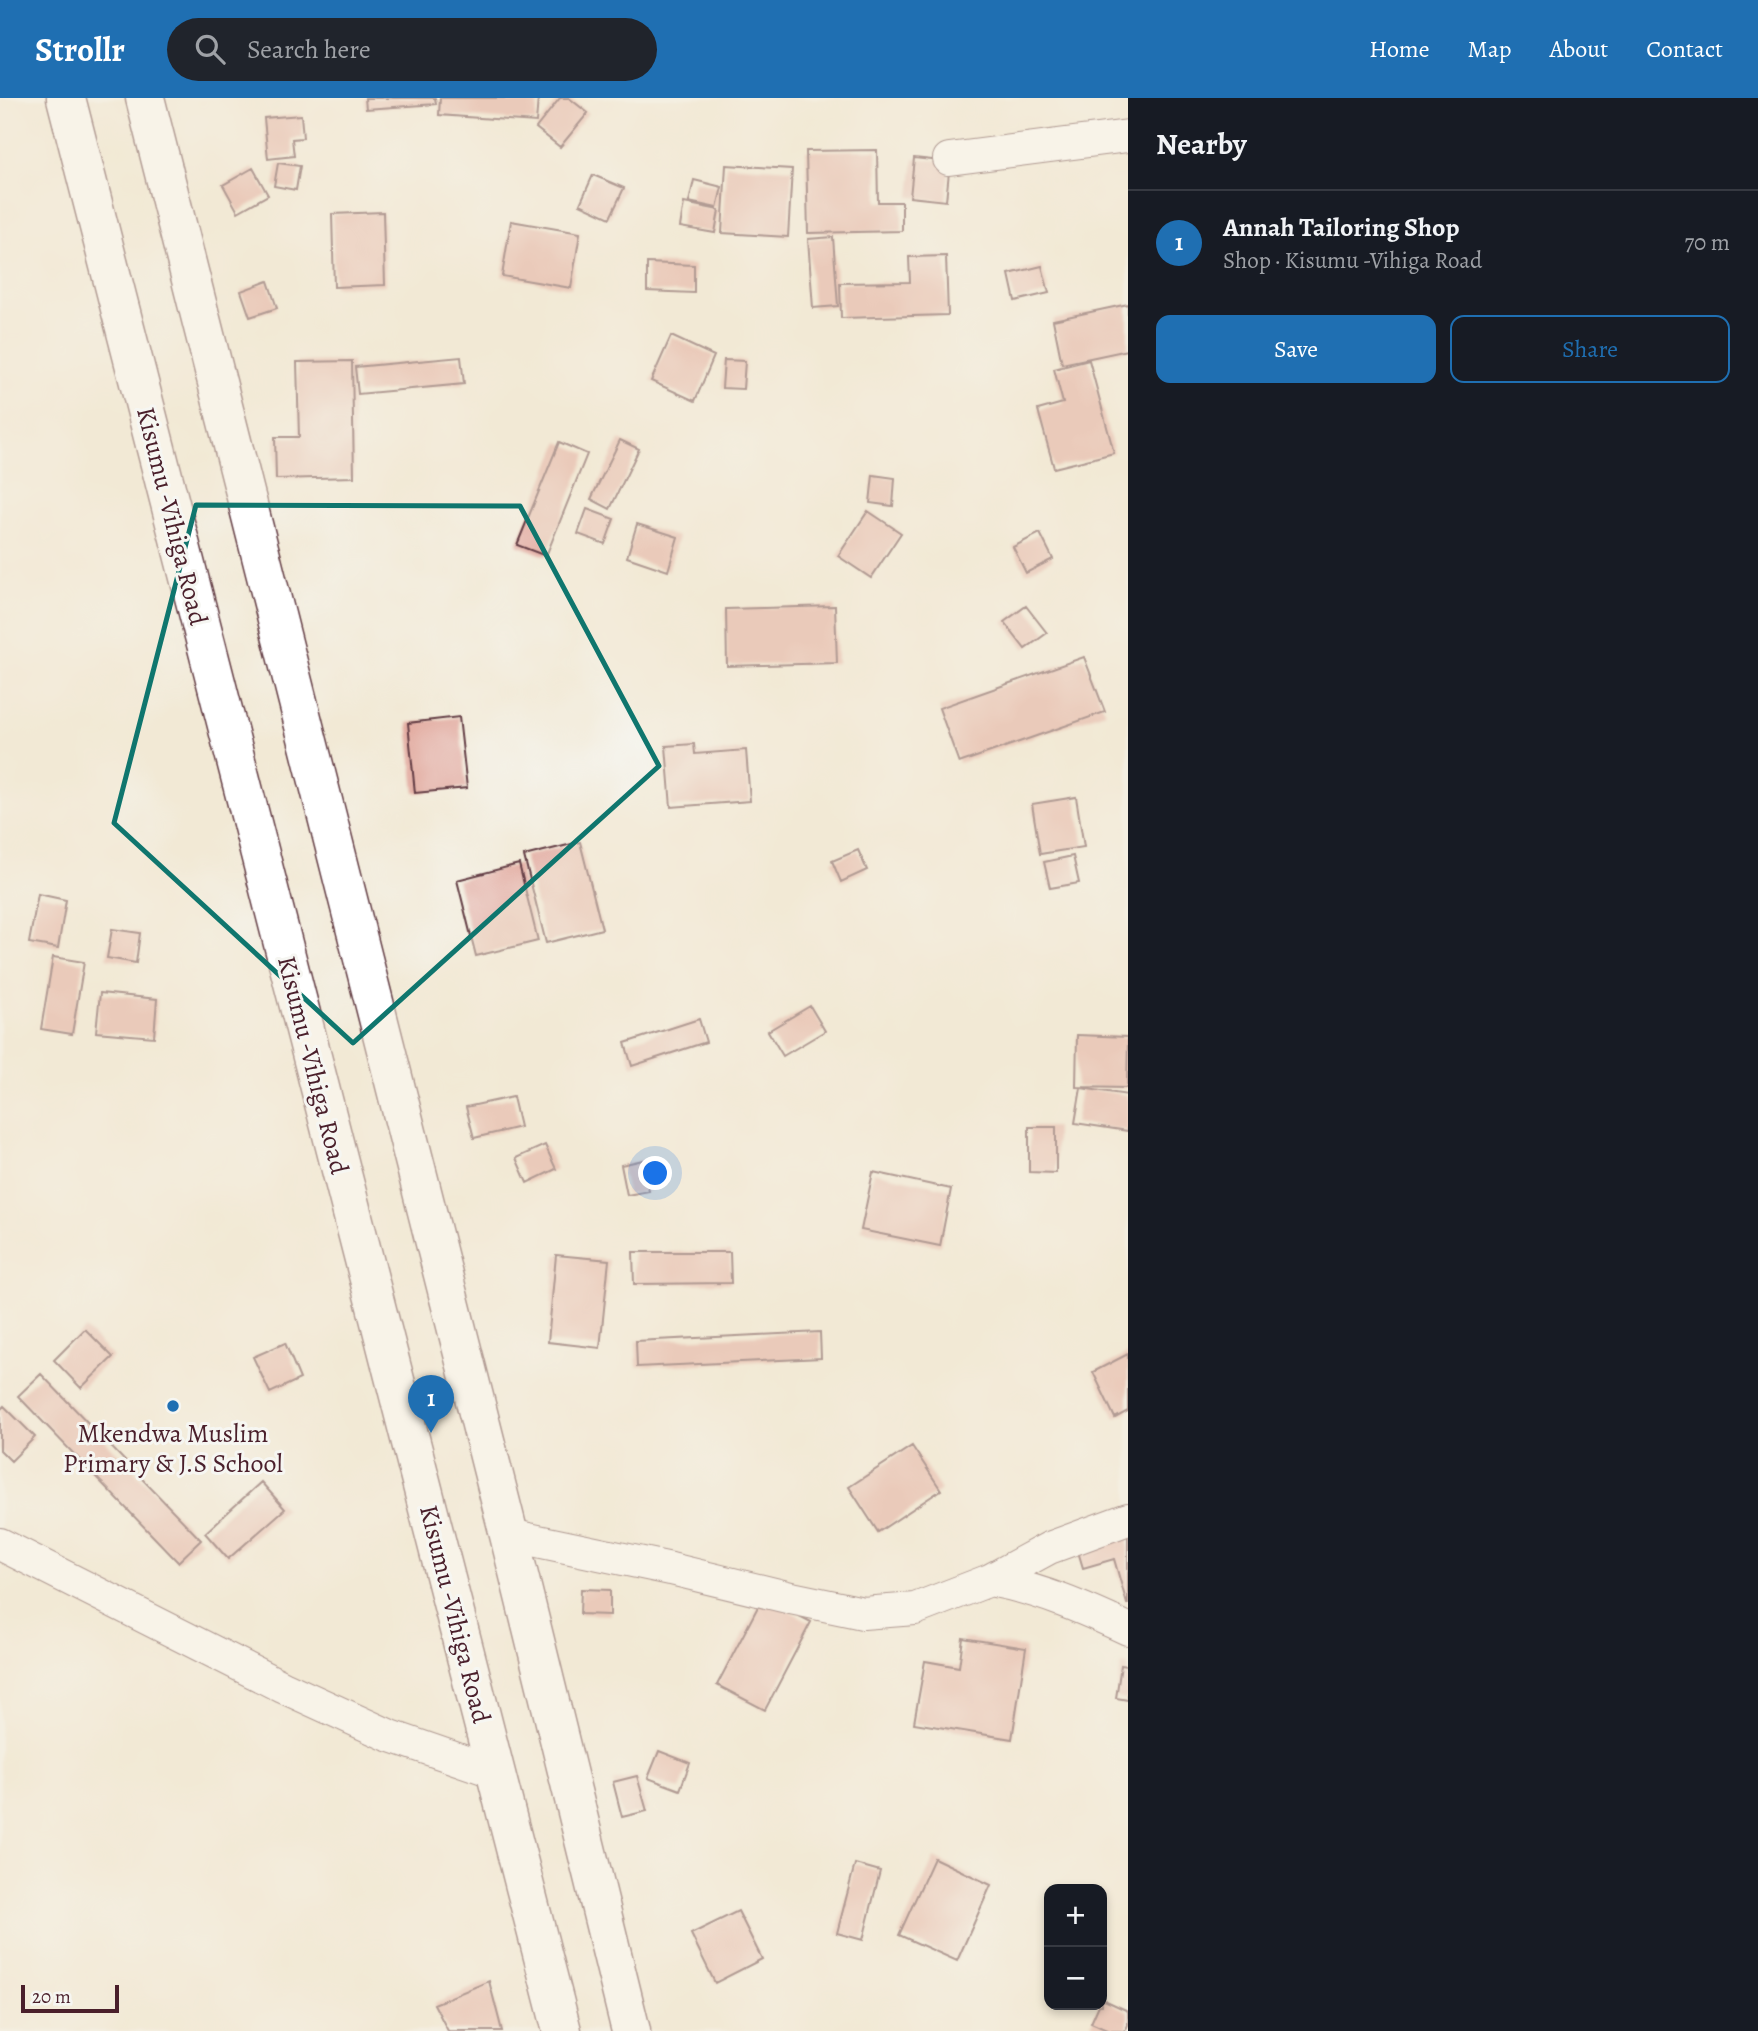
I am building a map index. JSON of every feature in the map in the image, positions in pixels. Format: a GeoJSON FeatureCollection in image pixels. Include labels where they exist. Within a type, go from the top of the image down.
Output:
{"type":"FeatureCollection","features":[{"type":"Feature","properties":{"kind":"highway","name":"Kisumu -Vihiga Road"},"geometry":{"type":"LineString","coordinates":[[66,98],[562,2031]]}},
{"type":"Feature","properties":{"kind":"highway"},"geometry":{"type":"LineString","coordinates":[[145,98],[509,1535],[631,2031]]}},
{"type":"Feature","properties":{"kind":"street"},"geometry":{"type":"LineString","coordinates":[[949,159],[1128,136]]}},
{"type":"Feature","properties":{"kind":"street"},"geometry":{"type":"LineString","coordinates":[[509,1535],[863,1613],[915,1609],[990,1580],[1049,1548],[1128,1519]]}},
{"type":"Feature","properties":{"kind":"street"},"geometry":{"type":"LineString","coordinates":[[0,1544],[283,1687],[388,1735],[495,1772]]}},
{"type":"Feature","properties":{"kind":"street"},"geometry":{"type":"LineString","coordinates":[[990,1580],[1019,1586],[1077,1605],[1128,1629]]}},
{"type":"Feature","properties":{"kind":"highlighted area"},"geometry":{"type":"Polygon","coordinates":[[[196,505],[520,506],[659,766],[353,1043],[114,823],[196,505]]]}},
{"type":"Feature","properties":{"kind":"building"},"geometry":{"type":"Polygon","coordinates":[[[365,98],[435,98],[436,104],[366,109],[365,98]]]}},
{"type":"Feature","properties":{"kind":"building"},"geometry":{"type":"Polygon","coordinates":[[[440,98],[538,98],[536,122],[439,115],[440,98]]]}},
{"type":"Feature","properties":{"kind":"building"},"geometry":{"type":"Polygon","coordinates":[[[560,98],[569,98],[588,113],[560,147],[536,128],[560,98]]]}},
{"type":"Feature","properties":{"kind":"building"},"geometry":{"type":"Polygon","coordinates":[[[301,115],[303,138],[292,139],[294,156],[268,159],[264,118],[301,115]]]}},
{"type":"Feature","properties":{"kind":"building"},"geometry":{"type":"Polygon","coordinates":[[[877,150],[878,202],[902,202],[902,231],[808,233],[806,151],[877,150]]]}},
{"type":"Feature","properties":{"kind":"building"},"geometry":{"type":"Polygon","coordinates":[[[914,158],[950,162],[946,201],[910,197],[914,158]]]}},
{"type":"Feature","properties":{"kind":"building"},"geometry":{"type":"Polygon","coordinates":[[[278,163],[300,166],[296,190],[274,186],[278,163]]]}},
{"type":"Feature","properties":{"kind":"building"},"geometry":{"type":"Polygon","coordinates":[[[726,165],[792,169],[788,237],[722,233],[726,165]]]}},
{"type":"Feature","properties":{"kind":"building"},"geometry":{"type":"Polygon","coordinates":[[[253,168],[268,195],[238,212],[223,185],[253,168]]]}},
{"type":"Feature","properties":{"kind":"building"},"geometry":{"type":"Polygon","coordinates":[[[593,175],[624,188],[610,218],[580,204],[593,175]]]}},
{"type":"Feature","properties":{"kind":"building"},"geometry":{"type":"Polygon","coordinates":[[[694,180],[722,187],[717,208],[689,202],[694,180]]]}},
{"type":"Feature","properties":{"kind":"building"},"geometry":{"type":"Polygon","coordinates":[[[684,203],[719,210],[715,233],[680,227],[684,203]]]}},
{"type":"Feature","properties":{"kind":"building"},"geometry":{"type":"Polygon","coordinates":[[[383,212],[385,285],[334,287],[332,214],[383,212]]]}},
{"type":"Feature","properties":{"kind":"building"},"geometry":{"type":"Polygon","coordinates":[[[511,221],[580,233],[571,288],[502,276],[511,221]]]}},
{"type":"Feature","properties":{"kind":"building"},"geometry":{"type":"Polygon","coordinates":[[[833,237],[838,306],[813,308],[808,239],[833,237]]]}},
{"type":"Feature","properties":{"kind":"building"},"geometry":{"type":"Polygon","coordinates":[[[946,256],[948,315],[841,318],[840,283],[910,282],[909,257],[946,256]]]}},
{"type":"Feature","properties":{"kind":"building"},"geometry":{"type":"Polygon","coordinates":[[[647,263],[694,265],[694,293],[647,291],[647,263]]]}},
{"type":"Feature","properties":{"kind":"building"},"geometry":{"type":"Polygon","coordinates":[[[1042,266],[1049,293],[1015,301],[1009,274],[1042,266]]]}},
{"type":"Feature","properties":{"kind":"building"},"geometry":{"type":"Polygon","coordinates":[[[268,281],[277,308],[250,317],[241,291],[268,281]]]}},
{"type":"Feature","properties":{"kind":"building"},"geometry":{"type":"Polygon","coordinates":[[[1128,304],[1128,350],[1062,364],[1053,320],[1128,304]]]}},
{"type":"Feature","properties":{"kind":"building"},"geometry":{"type":"Polygon","coordinates":[[[671,336],[714,356],[695,401],[651,381],[671,336]]]}},
{"type":"Feature","properties":{"kind":"building"},"geometry":{"type":"Polygon","coordinates":[[[461,357],[464,384],[358,394],[355,367],[461,357]]]}},
{"type":"Feature","properties":{"kind":"building"},"geometry":{"type":"Polygon","coordinates":[[[724,360],[745,361],[743,389],[722,388],[724,360]]]}},
{"type":"Feature","properties":{"kind":"building"},"geometry":{"type":"Polygon","coordinates":[[[1089,360],[1114,453],[1054,468],[1038,410],[1063,403],[1054,369],[1089,360]]]}},
{"type":"Feature","properties":{"kind":"building"},"geometry":{"type":"Polygon","coordinates":[[[352,361],[354,477],[276,479],[275,437],[299,437],[297,362],[352,361]]]}},
{"type":"Feature","properties":{"kind":"building"},"geometry":{"type":"Polygon","coordinates":[[[620,440],[639,449],[610,509],[591,499],[620,440]]]}},
{"type":"Feature","properties":{"kind":"building"},"geometry":{"type":"Polygon","coordinates":[[[559,442],[587,454],[546,556],[517,545],[559,442]]]}},
{"type":"Feature","properties":{"kind":"building"},"geometry":{"type":"Polygon","coordinates":[[[873,475],[895,478],[893,506],[870,503],[873,475]]]}},
{"type":"Feature","properties":{"kind":"building"},"geometry":{"type":"Polygon","coordinates":[[[587,509],[614,519],[605,544],[578,534],[587,509]]]}},
{"type":"Feature","properties":{"kind":"building"},"geometry":{"type":"Polygon","coordinates":[[[868,511],[901,533],[871,578],[838,556],[868,511]]]}},
{"type":"Feature","properties":{"kind":"building"},"geometry":{"type":"Polygon","coordinates":[[[637,524],[678,537],[668,571],[627,557],[637,524]]]}},
{"type":"Feature","properties":{"kind":"building"},"geometry":{"type":"Polygon","coordinates":[[[1040,533],[1053,559],[1026,573],[1013,547],[1040,533]]]}},
{"type":"Feature","properties":{"kind":"building"},"geometry":{"type":"Polygon","coordinates":[[[835,606],[837,663],[727,666],[726,609],[835,606]]]}},
{"type":"Feature","properties":{"kind":"building"},"geometry":{"type":"Polygon","coordinates":[[[1026,606],[1047,633],[1025,649],[1004,622],[1026,606]]]}},
{"type":"Feature","properties":{"kind":"building"},"geometry":{"type":"Polygon","coordinates":[[[1084,657],[1105,712],[959,763],[939,708],[1084,657]]]}},
{"type":"Feature","properties":{"kind":"building"},"geometry":{"type":"Polygon","coordinates":[[[459,717],[467,788],[415,793],[408,723],[459,717]]]}},
{"type":"Feature","properties":{"kind":"building"},"geometry":{"type":"Polygon","coordinates":[[[694,744],[695,754],[746,750],[750,801],[671,807],[666,746],[694,744]]]}},
{"type":"Feature","properties":{"kind":"building"},"geometry":{"type":"Polygon","coordinates":[[[1076,797],[1084,847],[1040,854],[1032,804],[1076,797]]]}},
{"type":"Feature","properties":{"kind":"building"},"geometry":{"type":"Polygon","coordinates":[[[580,842],[602,929],[546,943],[524,856],[580,842]]]}},
{"type":"Feature","properties":{"kind":"building"},"geometry":{"type":"Polygon","coordinates":[[[858,850],[867,870],[841,882],[832,861],[858,850]]]}},
{"type":"Feature","properties":{"kind":"building"},"geometry":{"type":"Polygon","coordinates":[[[1073,856],[1079,883],[1050,888],[1044,862],[1073,856]]]}},
{"type":"Feature","properties":{"kind":"building"},"geometry":{"type":"Polygon","coordinates":[[[519,864],[538,941],[476,956],[457,880],[519,864]]]}},
{"type":"Feature","properties":{"kind":"building"},"geometry":{"type":"Polygon","coordinates":[[[38,894],[66,900],[58,948],[29,943],[38,894]]]}},
{"type":"Feature","properties":{"kind":"building"},"geometry":{"type":"Polygon","coordinates":[[[112,929],[140,933],[136,963],[107,958],[112,929]]]}},
{"type":"Feature","properties":{"kind":"building"},"geometry":{"type":"Polygon","coordinates":[[[53,957],[84,962],[72,1034],[41,1029],[53,957]]]}},
{"type":"Feature","properties":{"kind":"building"},"geometry":{"type":"Polygon","coordinates":[[[100,993],[157,999],[154,1037],[96,1032],[100,993]]]}},
{"type":"Feature","properties":{"kind":"building"},"geometry":{"type":"Polygon","coordinates":[[[810,1006],[825,1031],[783,1056],[768,1031],[810,1006]]]}},
{"type":"Feature","properties":{"kind":"building"},"geometry":{"type":"Polygon","coordinates":[[[699,1019],[706,1042],[632,1066],[625,1043],[699,1019]]]}},
{"type":"Feature","properties":{"kind":"building"},"geometry":{"type":"Polygon","coordinates":[[[1077,1035],[1128,1037],[1127,1088],[1076,1087],[1077,1035]]]}},
{"type":"Feature","properties":{"kind":"building"},"geometry":{"type":"Polygon","coordinates":[[[1081,1088],[1128,1095],[1128,1131],[1075,1123],[1081,1088]]]}},
{"type":"Feature","properties":{"kind":"building"},"geometry":{"type":"Polygon","coordinates":[[[513,1097],[520,1127],[474,1138],[466,1107],[513,1097]]]}},
{"type":"Feature","properties":{"kind":"building"},"geometry":{"type":"Polygon","coordinates":[[[1029,1127],[1056,1127],[1056,1173],[1029,1172],[1029,1127]]]}},
{"type":"Feature","properties":{"kind":"building"},"geometry":{"type":"Polygon","coordinates":[[[545,1145],[556,1169],[527,1183],[516,1158],[545,1145]]]}},
{"type":"Feature","properties":{"kind":"building"},"geometry":{"type":"Polygon","coordinates":[[[643,1160],[649,1191],[627,1195],[621,1165],[643,1160]]]}},
{"type":"Feature","properties":{"kind":"building"},"geometry":{"type":"Polygon","coordinates":[[[873,1172],[951,1189],[940,1246],[861,1230],[873,1172]]]}},
{"type":"Feature","properties":{"kind":"building"},"geometry":{"type":"Polygon","coordinates":[[[633,1252],[730,1252],[731,1283],[634,1284],[633,1252]]]}},
{"type":"Feature","properties":{"kind":"building"},"geometry":{"type":"Polygon","coordinates":[[[556,1255],[609,1260],[600,1348],[548,1342],[556,1255]]]}},
{"type":"Feature","properties":{"kind":"building"},"geometry":{"type":"Polygon","coordinates":[[[85,1329],[113,1357],[81,1388],[54,1360],[85,1329]]]}},
{"type":"Feature","properties":{"kind":"building"},"geometry":{"type":"Polygon","coordinates":[[[820,1332],[821,1358],[637,1367],[636,1341],[820,1332]]]}},
{"type":"Feature","properties":{"kind":"building"},"geometry":{"type":"Polygon","coordinates":[[[285,1343],[300,1379],[270,1393],[253,1357],[285,1343]]]}},
{"type":"Feature","properties":{"kind":"building"},"geometry":{"type":"Polygon","coordinates":[[[1128,1354],[1128,1411],[1115,1418],[1093,1372],[1128,1354]]]}},
{"type":"Feature","properties":{"kind":"building"},"geometry":{"type":"Polygon","coordinates":[[[41,1374],[201,1540],[178,1562],[18,1396],[41,1374]]]}},
{"type":"Feature","properties":{"kind":"building"},"geometry":{"type":"Polygon","coordinates":[[[4,1406],[35,1437],[11,1461],[0,1450],[0,1410],[4,1406]]]}},
{"type":"Feature","properties":{"kind":"building"},"geometry":{"type":"Polygon","coordinates":[[[912,1446],[941,1490],[878,1532],[849,1487],[912,1446]]]}},
{"type":"Feature","properties":{"kind":"building"},"geometry":{"type":"Polygon","coordinates":[[[261,1482],[285,1509],[228,1559],[205,1533],[261,1482]]]}},
{"type":"Feature","properties":{"kind":"building"},"geometry":{"type":"Polygon","coordinates":[[[1128,1533],[1127,1604],[1114,1559],[1083,1568],[1077,1548],[1128,1533]]]}},
{"type":"Feature","properties":{"kind":"building"},"geometry":{"type":"Polygon","coordinates":[[[581,1589],[610,1590],[610,1615],[580,1614],[581,1589]]]}},
{"type":"Feature","properties":{"kind":"building"},"geometry":{"type":"Polygon","coordinates":[[[763,1597],[811,1622],[765,1710],[717,1685],[763,1597]]]}},
{"type":"Feature","properties":{"kind":"building"},"geometry":{"type":"Polygon","coordinates":[[[963,1638],[1026,1648],[1012,1739],[914,1723],[925,1661],[959,1667],[963,1638]]]}},
{"type":"Feature","properties":{"kind":"building"},"geometry":{"type":"Polygon","coordinates":[[[1121,1665],[1128,1666],[1128,1700],[1116,1698],[1121,1665]]]}},
{"type":"Feature","properties":{"kind":"building"},"geometry":{"type":"Polygon","coordinates":[[[659,1751],[690,1763],[680,1790],[648,1778],[659,1751]]]}},
{"type":"Feature","properties":{"kind":"building"},"geometry":{"type":"Polygon","coordinates":[[[637,1776],[647,1811],[622,1817],[613,1782],[637,1776]]]}},
{"type":"Feature","properties":{"kind":"building"},"geometry":{"type":"Polygon","coordinates":[[[934,1858],[991,1885],[957,1961],[899,1935],[934,1858]]]}},
{"type":"Feature","properties":{"kind":"building"},"geometry":{"type":"Polygon","coordinates":[[[855,1864],[880,1871],[863,1940],[837,1933],[855,1864]]]}},
{"type":"Feature","properties":{"kind":"building"},"geometry":{"type":"Polygon","coordinates":[[[738,1911],[762,1959],[715,1983],[691,1934],[738,1911]]]}},
{"type":"Feature","properties":{"kind":"building"},"geometry":{"type":"Polygon","coordinates":[[[489,1981],[502,2031],[448,2031],[434,2004],[489,1981]]]}},
{"type":"Feature","properties":{"kind":"building"},"geometry":{"type":"Polygon","coordinates":[[[1107,2001],[1128,2011],[1125,2031],[1109,2031],[1091,2023],[1097,2010],[1107,2010],[1107,2001]]]}},
{"type":"Feature","properties":{"kind":"place","name":"Mkendwa Muslim Primary & J.S School"},"geometry":{"type":"Point","coordinates":[173,1406]}},
{"type":"Feature","properties":{"kind":"place","name":"Annah Tailoring Shop"},"geometry":{"type":"Point","coordinates":[431,1433]}}]}
